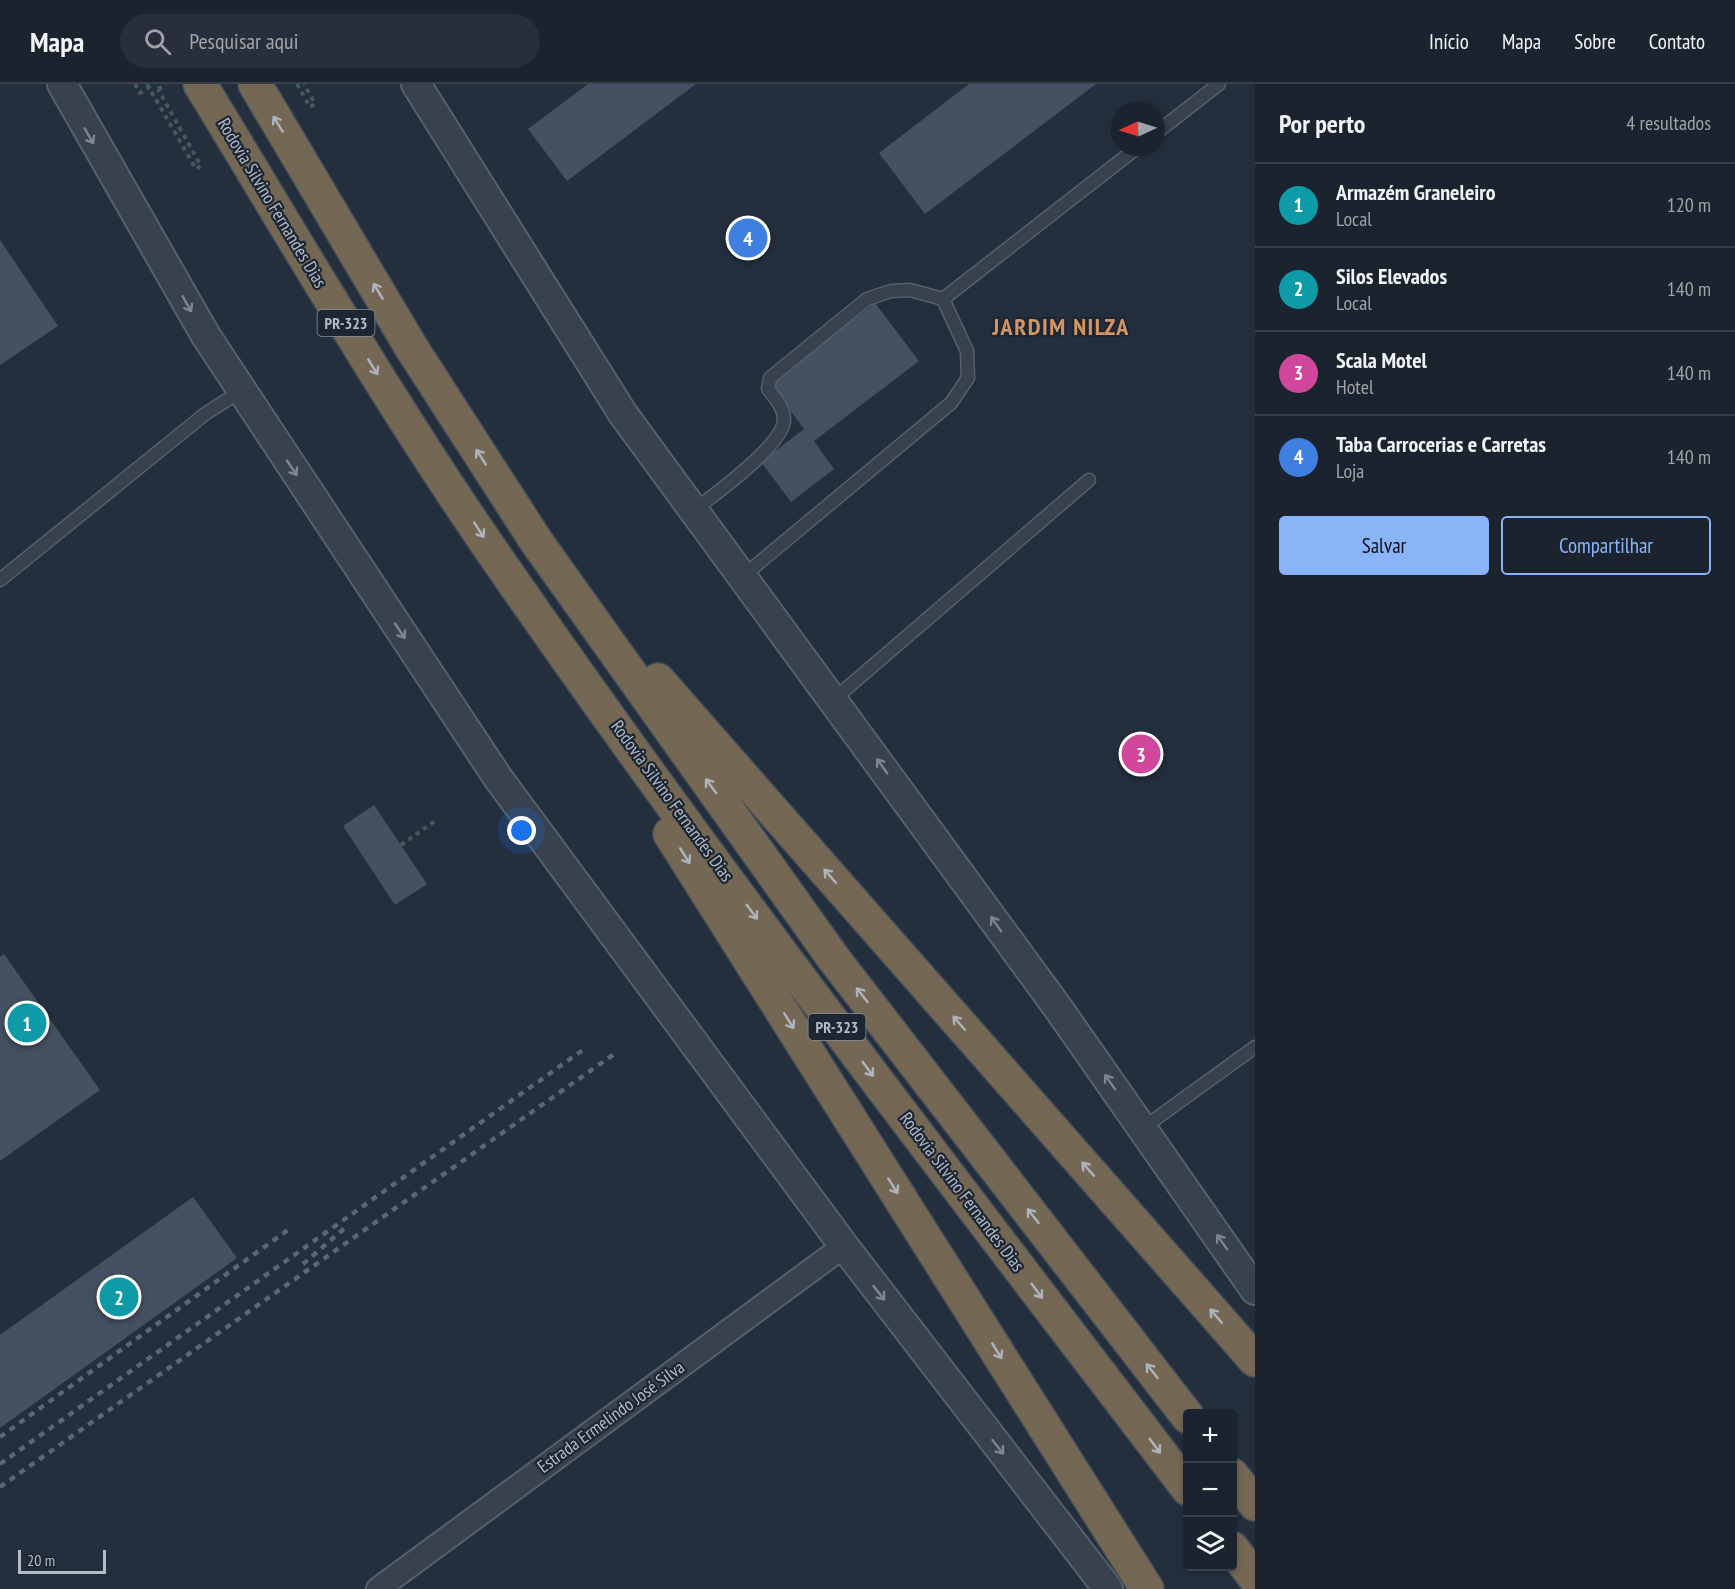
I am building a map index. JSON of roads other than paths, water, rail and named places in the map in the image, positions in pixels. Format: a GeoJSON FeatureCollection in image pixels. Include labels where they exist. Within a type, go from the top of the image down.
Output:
{"type":"FeatureCollection","features":[{"type":"Feature","properties":{"kind":"highway","name":"Rodovia Silvino Fernandes Dias"},"geometry":{"type":"LineString","coordinates":[[200,84],[375,371],[497,558],[802,982],[1183,1482]]}},
{"type":"Feature","properties":{"kind":"highway","name":"PR-323"},"geometry":{"type":"LineString","coordinates":[[255,84],[411,347],[536,541],[834,959],[1183,1411]]}},
{"type":"Feature","properties":{"kind":"highway"},"geometry":{"type":"LineString","coordinates":[[536,541],[1255,1359]]}},
{"type":"Feature","properties":{"kind":"highway"},"geometry":{"type":"LineString","coordinates":[[497,558],[1146,1589]]}},
{"type":"Feature","properties":{"kind":"highway"},"geometry":{"type":"LineString","coordinates":[[1237,1480],[1255,1504]]}},
{"type":"Feature","properties":{"kind":"highway"},"geometry":{"type":"LineString","coordinates":[[1237,1553],[1255,1578]]}},
{"type":"Feature","properties":{"kind":"street"},"geometry":{"type":"LineString","coordinates":[[62,84],[200,326],[241,392],[498,778],[844,1246],[1108,1589]]}},
{"type":"Feature","properties":{"kind":"street"},"geometry":{"type":"LineString","coordinates":[[416,84],[623,414],[1143,1128],[1255,1290]]}},
{"type":"Feature","properties":{"kind":"street","name":"Estrada Ermelindo José Silva"},"geometry":{"type":"LineString","coordinates":[[378,1589],[844,1246]]}},
{"type":"Feature","properties":{"kind":"lane"},"geometry":{"type":"LineString","coordinates":[[1165,126],[1219,84]]}},
{"type":"Feature","properties":{"kind":"lane"},"geometry":{"type":"LineString","coordinates":[[943,299],[1126,156]]}},
{"type":"Feature","properties":{"kind":"lane"},"geometry":{"type":"LineString","coordinates":[[693,511],[742,473],[781,433],[784,419],[780,405],[768,389],[770,378],[867,299],[891,291],[910,290],[943,299],[967,351],[968,378],[951,403],[741,578]]}},
{"type":"Feature","properties":{"kind":"lane"},"geometry":{"type":"LineString","coordinates":[[0,580],[205,414],[241,392]]}},
{"type":"Feature","properties":{"kind":"lane"},"geometry":{"type":"LineString","coordinates":[[833,700],[1089,480]]}},
{"type":"Feature","properties":{"kind":"lane"},"geometry":{"type":"LineString","coordinates":[[1143,1128],[1255,1047]]}},
{"type":"Feature","properties":{"kind":"railway"},"geometry":{"type":"LineString","coordinates":[[0,1464],[587,1047]]}},
{"type":"Feature","properties":{"kind":"railway"},"geometry":{"type":"LineString","coordinates":[[0,1487],[617,1052]]}},
{"type":"Feature","properties":{"kind":"railway"},"geometry":{"type":"LineString","coordinates":[[0,1437],[292,1227]]}},
{"type":"Feature","properties":{"kind":"railway"},"geometry":{"type":"LineString","coordinates":[[303,1264],[346,1227]]}},
{"type":"Feature","properties":{"kind":"place","name":"Taba Carrocerias e Carretas"},"geometry":{"type":"Point","coordinates":[748,238]}},
{"type":"Feature","properties":{"kind":"place","name":"Scala Motel"},"geometry":{"type":"Point","coordinates":[1141,754]}},
{"type":"Feature","properties":{"kind":"place","name":"Armazém Graneleiro"},"geometry":{"type":"Point","coordinates":[27,1023]}},
{"type":"Feature","properties":{"kind":"place","name":"Silos Elevados"},"geometry":{"type":"Point","coordinates":[119,1297]}},
{"type":"Feature","properties":{"kind":"district","name":"JARDIM NILZA"},"geometry":{"type":"Point","coordinates":[1061,327]}}]}
